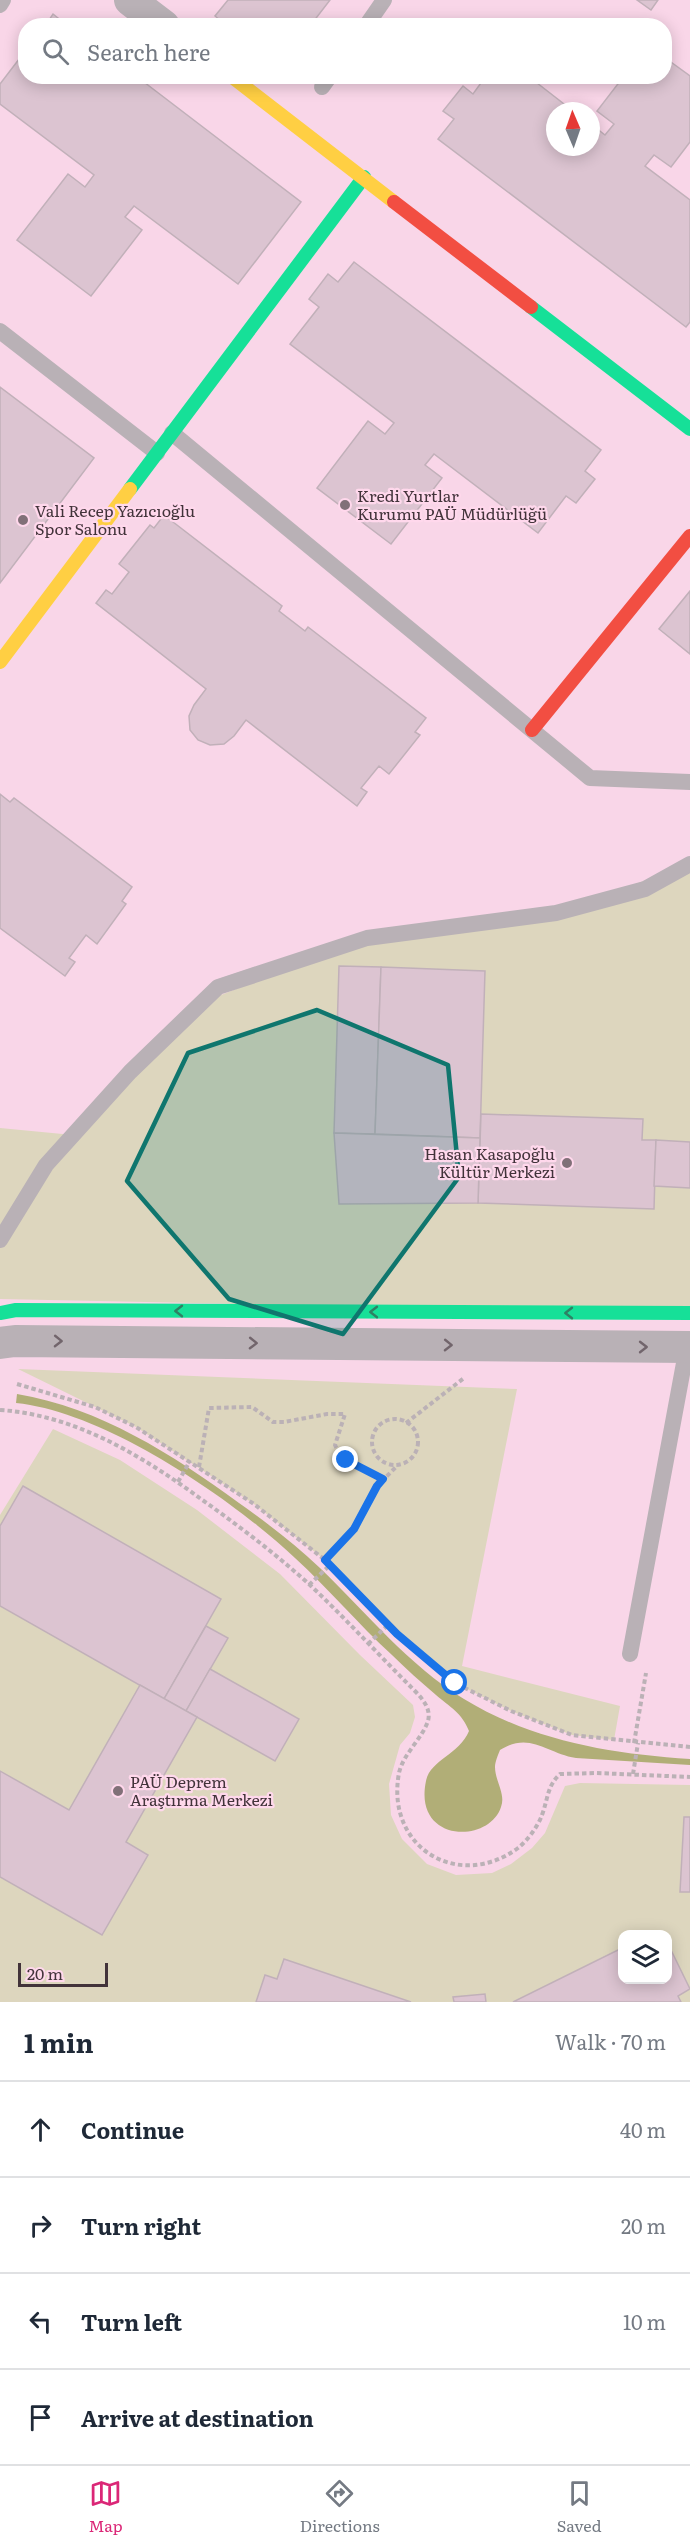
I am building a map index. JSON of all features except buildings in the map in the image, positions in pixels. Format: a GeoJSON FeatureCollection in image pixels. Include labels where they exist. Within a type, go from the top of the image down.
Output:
{"type":"FeatureCollection","features":[{"type":"Feature","properties":{"kind":"street"},"geometry":{"type":"LineString","coordinates":[[130,0],[154,18]]}},
{"type":"Feature","properties":{"kind":"street"},"geometry":{"type":"LineString","coordinates":[[242,84],[690,429]]}},
{"type":"Feature","properties":{"kind":"street"},"geometry":{"type":"LineString","coordinates":[[0,662],[364,177]]}},
{"type":"Feature","properties":{"kind":"street"},"geometry":{"type":"LineString","coordinates":[[532,730],[690,536]]}},
{"type":"Feature","properties":{"kind":"street"},"geometry":{"type":"LineString","coordinates":[[0,1312],[40,1310],[690,1313]]}},
{"type":"Feature","properties":{"kind":"street"},"geometry":{"type":"LineString","coordinates":[[0,1343],[15,1341],[689,1338]]}},
{"type":"Feature","properties":{"kind":"lane"},"geometry":{"type":"LineString","coordinates":[[0,5],[3,0]]}},
{"type":"Feature","properties":{"kind":"lane"},"geometry":{"type":"LineString","coordinates":[[372,18],[384,0]]}},
{"type":"Feature","properties":{"kind":"lane"},"geometry":{"type":"LineString","coordinates":[[0,331],[157,453]]}},
{"type":"Feature","properties":{"kind":"lane"},"geometry":{"type":"LineString","coordinates":[[172,433],[590,778],[690,782]]}},
{"type":"Feature","properties":{"kind":"lane"},"geometry":{"type":"LineString","coordinates":[[0,1240],[46,1165],[130,1072],[218,987],[367,938],[556,913],[645,889],[690,864]]}},
{"type":"Feature","properties":{"kind":"lane"},"geometry":{"type":"LineString","coordinates":[[630,1654],[689,1338]]}},
{"type":"Feature","properties":{"kind":"path"},"geometry":{"type":"LineString","coordinates":[[406,1423],[462,1378],[472,1378]]}},
{"type":"Feature","properties":{"kind":"path"},"geometry":{"type":"LineString","coordinates":[[16,1384],[53,1392],[95,1407],[136,1427],[254,1504],[325,1560],[388,1625],[455,1683],[511,1711],[572,1735],[690,1747]]}},
{"type":"Feature","properties":{"kind":"path"},"geometry":{"type":"LineString","coordinates":[[198,1467],[209,1408],[252,1407],[273,1422],[327,1413],[345,1414],[334,1445],[346,1460],[383,1479]]}},
{"type":"Feature","properties":{"kind":"path"},"geometry":{"type":"LineString","coordinates":[[0,1410],[68,1424],[128,1450],[177,1482],[252,1536],[309,1585],[423,1699],[428,1709],[428,1720],[399,1771],[398,1797],[403,1825],[422,1849],[443,1863],[494,1862],[520,1847],[534,1830],[542,1814],[551,1784],[560,1774],[690,1777]]}},
{"type":"Feature","properties":{"kind":"path"},"geometry":{"type":"LineString","coordinates":[[325,1560],[354,1529],[377,1486],[397,1465],[411,1459],[418,1445],[415,1430],[406,1423],[387,1421],[376,1430],[373,1444],[378,1457],[383,1462],[397,1465]]}},
{"type":"Feature","properties":{"kind":"path"},"geometry":{"type":"LineString","coordinates":[[177,1482],[190,1461]]}},
{"type":"Feature","properties":{"kind":"path"},"geometry":{"type":"LineString","coordinates":[[309,1585],[330,1565]]}},
{"type":"Feature","properties":{"kind":"path"},"geometry":{"type":"LineString","coordinates":[[368,1644],[388,1625]]}},
{"type":"Feature","properties":{"kind":"path"},"geometry":{"type":"LineString","coordinates":[[633,1774],[638,1743]]}},
{"type":"Feature","properties":{"kind":"highlighted area"},"geometry":{"type":"Polygon","coordinates":[[[317,1010],[448,1065],[459,1177],[343,1334],[229,1299],[127,1181],[188,1053],[317,1010]]]}},
{"type":"Feature","properties":{"kind":"shaded area"},"geometry":{"type":"Polygon","coordinates":[[[0,0],[690,0],[690,2002],[0,2002],[0,0]]]}},
{"type":"Feature","properties":{"kind":"shaded area"},"geometry":{"type":"Polygon","coordinates":[[[690,864],[690,1313],[0,1299],[0,1128],[73,1135],[203,1002],[367,938],[556,913],[690,864]]]}},
{"type":"Feature","properties":{"kind":"shaded area"},"geometry":{"type":"Polygon","coordinates":[[[18,1369],[517,1389],[462,1666],[620,1706],[614,1740],[572,1735],[511,1711],[455,1683],[397,1634],[325,1560],[254,1504],[136,1427],[18,1369]]]}},
{"type":"Feature","properties":{"kind":"shaded area"},"geometry":{"type":"Polygon","coordinates":[[[17,1394],[77,1410],[106,1422],[134,1435],[188,1467],[301,1551],[424,1671],[464,1699],[517,1725],[545,1735],[602,1749],[690,1759],[690,1765],[576,1758],[529,1743],[511,1745],[500,1750],[495,1767],[502,1802],[494,1819],[482,1827],[469,1831],[454,1831],[441,1826],[431,1816],[425,1801],[426,1781],[433,1768],[459,1746],[469,1731],[459,1715],[379,1643],[295,1558],[236,1509],[164,1461],[126,1440],[88,1422],[51,1410],[16,1403],[17,1394]]]}},
{"type":"Feature","properties":{"kind":"shaded area"},"geometry":{"type":"Polygon","coordinates":[[[53,1429],[120,1460],[197,1510],[280,1574],[413,1705],[415,1717],[410,1733],[400,1745],[389,1784],[391,1815],[402,1839],[427,1864],[456,1875],[492,1873],[511,1864],[532,1848],[545,1833],[565,1786],[580,1783],[690,1785],[690,2002],[0,2002],[0,1515],[53,1429]]]}},
{"type":"Feature","properties":{"kind":"traffic: fast"},"geometry":{"type":"LineString","coordinates":[[130,489],[364,177]]}},
{"type":"Feature","properties":{"kind":"traffic: fast"},"geometry":{"type":"LineString","coordinates":[[531,307],[690,429]]}},
{"type":"Feature","properties":{"kind":"traffic: fast"},"geometry":{"type":"LineString","coordinates":[[0,1313],[16,1310],[690,1313]]}},
{"type":"Feature","properties":{"kind":"traffic: slow"},"geometry":{"type":"LineString","coordinates":[[241,84],[394,202]]}},
{"type":"Feature","properties":{"kind":"traffic: slow"},"geometry":{"type":"LineString","coordinates":[[0,662],[130,489]]}},
{"type":"Feature","properties":{"kind":"traffic: jam"},"geometry":{"type":"LineString","coordinates":[[394,202],[531,307]]}},
{"type":"Feature","properties":{"kind":"traffic: jam"},"geometry":{"type":"LineString","coordinates":[[532,730],[690,536]]}},
{"type":"Feature","properties":{"kind":"place","name":"Kredi Yurtlar Kurumu PAÜ Müdürlüğü"},"geometry":{"type":"Point","coordinates":[345,505]}},
{"type":"Feature","properties":{"kind":"place","name":"Vali Recep Yazıcıoğlu Spor Salonu"},"geometry":{"type":"Point","coordinates":[23,520]}},
{"type":"Feature","properties":{"kind":"place","name":"Hasan Kasapoğlu Kültür Merkezi"},"geometry":{"type":"Point","coordinates":[567,1163]}},
{"type":"Feature","properties":{"kind":"place","name":"PAÜ Deprem Araştırma Merkezi"},"geometry":{"type":"Point","coordinates":[118,1791]}},
{"type":"Feature","properties":{"kind":"route"},"geometry":{"type":"LineString","coordinates":[[346,1460],[383,1479],[354,1529],[325,1560],[397,1634],[455,1683]]}}]}
